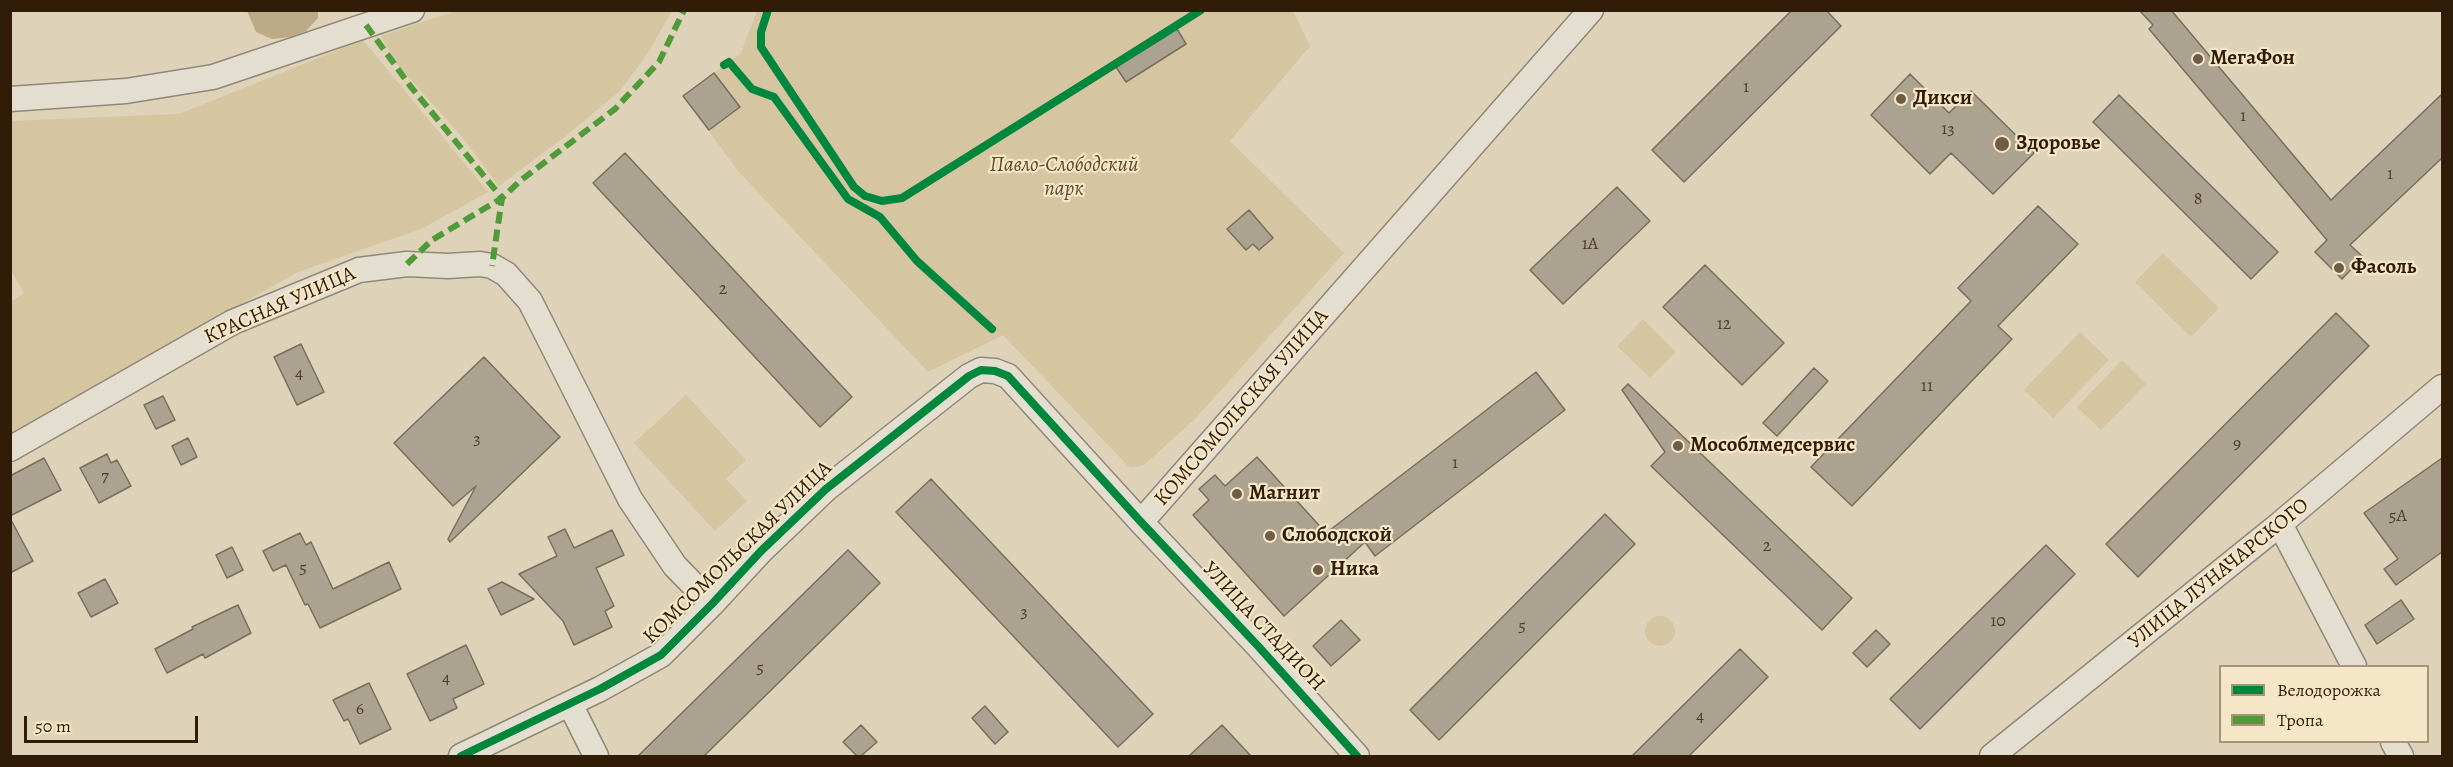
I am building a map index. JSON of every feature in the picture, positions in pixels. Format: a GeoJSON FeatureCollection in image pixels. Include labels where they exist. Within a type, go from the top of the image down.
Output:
{"type":"FeatureCollection","features":[{"type":"Feature","properties":{"kind":"street"},"geometry":{"type":"LineString","coordinates":[[10,99],[126,91],[213,77],[412,10]]}},
{"type":"Feature","properties":{"kind":"street","name":"КОМСОМОЛЬСКАЯ УЛИЦА"},"geometry":{"type":"LineString","coordinates":[[461,756],[570,704],[661,655],[761,551],[826,489],[969,375],[981,370],[995,371],[1008,376],[1141,522],[1591,10]]}},
{"type":"Feature","properties":{"kind":"street","name":"КРАСНАЯ УЛИЦА"},"geometry":{"type":"LineString","coordinates":[[10,449],[222,328],[359,270],[407,264],[492,266],[506,274],[530,301],[630,499],[675,566],[712,604]]}},
{"type":"Feature","properties":{"kind":"street","name":"УЛИЦА ЛУНАЧАРСКОГО"},"geometry":{"type":"LineString","coordinates":[[1992,756],[2280,524],[2442,387]]}},
{"type":"Feature","properties":{"kind":"street","name":"УЛИЦА СТАДИОН"},"geometry":{"type":"LineString","coordinates":[[1141,522],[1258,646],[1357,756]]}},
{"type":"Feature","properties":{"kind":"street"},"geometry":{"type":"LineString","coordinates":[[2280,524],[2353,665]]}},
{"type":"Feature","properties":{"kind":"street"},"geometry":{"type":"LineString","coordinates":[[570,704],[596,756]]}},
{"type":"Feature","properties":{"kind":"green space"},"geometry":{"type":"Polygon","coordinates":[[[458,10],[672,11],[646,56],[619,92],[499,186],[463,138],[397,64],[381,36],[458,10]]]}},
{"type":"Feature","properties":{"kind":"green space","name":"Павло-Слободский парк"},"geometry":{"type":"Polygon","coordinates":[[[757,11],[1293,11],[1310,46],[1230,141],[1344,253],[1195,419],[1144,465],[1130,468],[1003,335],[928,372],[738,171],[683,96],[741,53],[757,11]]]}},
{"type":"Feature","properties":{"kind":"green space"},"geometry":{"type":"Polygon","coordinates":[[[363,40],[488,192],[421,229],[298,272],[11,433],[11,302],[24,293],[11,270],[11,121],[179,114],[363,40]]]}},
{"type":"Feature","properties":{"kind":"green space"},"geometry":{"type":"Polygon","coordinates":[[[2163,253],[2219,308],[2191,337],[2135,282],[2163,253]]]}},
{"type":"Feature","properties":{"kind":"green space"},"geometry":{"type":"Polygon","coordinates":[[[1643,319],[1676,352],[1650,378],[1617,346],[1643,319]]]}},
{"type":"Feature","properties":{"kind":"green space"},"geometry":{"type":"Polygon","coordinates":[[[2080,332],[2109,360],[2053,418],[2024,390],[2080,332]]]}},
{"type":"Feature","properties":{"kind":"green space"},"geometry":{"type":"Polygon","coordinates":[[[2122,360],[2146,384],[2101,430],[2077,407],[2122,360]]]}},
{"type":"Feature","properties":{"kind":"green space"},"geometry":{"type":"Polygon","coordinates":[[[686,395],[746,460],[726,479],[747,501],[715,531],[634,443],[686,395]]]}},
{"type":"Feature","properties":{"kind":"green space"},"geometry":{"type":"Polygon","coordinates":[[[1660,616],[1671,620],[1675,631],[1671,642],[1660,646],[1649,642],[1645,631],[1649,620],[1660,616]]]}},
{"type":"Feature","properties":{"kind":"shaded area"},"geometry":{"type":"Polygon","coordinates":[[[247,11],[318,11],[318,18],[306,31],[290,37],[272,39],[256,32],[247,11]]]}},
{"type":"Feature","properties":{"kind":"building"},"geometry":{"type":"Polygon","coordinates":[[[1792,10],[1826,10],[1841,26],[1684,182],[1652,150],[1792,10]]]}},
{"type":"Feature","properties":{"kind":"building"},"geometry":{"type":"Polygon","coordinates":[[[2139,10],[2171,10],[2331,200],[2442,94],[2442,158],[2350,245],[2363,257],[2342,279],[2315,252],[2327,240],[2149,29],[2153,25],[2139,10]]]}},
{"type":"Feature","properties":{"kind":"building"},"geometry":{"type":"Polygon","coordinates":[[[1177,29],[1186,44],[1126,82],[1116,67],[1177,29]]]}},
{"type":"Feature","properties":{"kind":"building"},"geometry":{"type":"Polygon","coordinates":[[[714,73],[740,107],[709,130],[683,96],[714,73]]]}},
{"type":"Feature","properties":{"kind":"building"},"geometry":{"type":"Polygon","coordinates":[[[1910,74],[1949,113],[1971,91],[2034,153],[1993,194],[1951,153],[1930,174],[1871,115],[1910,74]]]}},
{"type":"Feature","properties":{"kind":"building"},"geometry":{"type":"Polygon","coordinates":[[[2119,95],[2278,252],[2251,279],[2093,122],[2119,95]]]}},
{"type":"Feature","properties":{"kind":"building"},"geometry":{"type":"Polygon","coordinates":[[[625,153],[852,397],[820,427],[593,183],[625,153]]]}},
{"type":"Feature","properties":{"kind":"building"},"geometry":{"type":"Polygon","coordinates":[[[1617,187],[1650,221],[1563,304],[1530,270],[1617,187]]]}},
{"type":"Feature","properties":{"kind":"building"},"geometry":{"type":"Polygon","coordinates":[[[2038,206],[2078,244],[1998,326],[2012,339],[1852,506],[1811,467],[1971,301],[1958,288],[2038,206]]]}},
{"type":"Feature","properties":{"kind":"building"},"geometry":{"type":"Polygon","coordinates":[[[1249,210],[1273,238],[1259,250],[1253,244],[1246,250],[1227,229],[1249,210]]]}},
{"type":"Feature","properties":{"kind":"building"},"geometry":{"type":"Polygon","coordinates":[[[1705,265],[1784,343],[1742,385],[1663,307],[1705,265]]]}},
{"type":"Feature","properties":{"kind":"building"},"geometry":{"type":"Polygon","coordinates":[[[2336,313],[2369,346],[2138,577],[2106,544],[2336,313]]]}},
{"type":"Feature","properties":{"kind":"building"},"geometry":{"type":"Polygon","coordinates":[[[301,344],[324,392],[297,405],[274,357],[301,344]]]}},
{"type":"Feature","properties":{"kind":"building"},"geometry":{"type":"Polygon","coordinates":[[[484,357],[560,437],[450,542],[448,539],[476,486],[453,506],[394,443],[484,357]]]}},
{"type":"Feature","properties":{"kind":"building"},"geometry":{"type":"Polygon","coordinates":[[[1814,368],[1828,381],[1777,436],[1763,423],[1814,368]]]}},
{"type":"Feature","properties":{"kind":"building"},"geometry":{"type":"Polygon","coordinates":[[[1536,372],[1565,410],[1375,556],[1365,542],[1284,616],[1193,515],[1209,500],[1199,489],[1215,475],[1225,486],[1257,457],[1326,533],[1536,372]]]}},
{"type":"Feature","properties":{"kind":"building"},"geometry":{"type":"Polygon","coordinates":[[[1628,384],[1852,598],[1822,630],[1651,466],[1665,452],[1622,390],[1628,384]]]}},
{"type":"Feature","properties":{"kind":"building"},"geometry":{"type":"Polygon","coordinates":[[[163,396],[175,420],[156,429],[144,405],[163,396]]]}},
{"type":"Feature","properties":{"kind":"building"},"geometry":{"type":"Polygon","coordinates":[[[188,438],[197,457],[181,465],[172,446],[188,438]]]}},
{"type":"Feature","properties":{"kind":"building"},"geometry":{"type":"Polygon","coordinates":[[[107,454],[111,463],[117,460],[131,486],[99,503],[80,468],[107,454]]]}},
{"type":"Feature","properties":{"kind":"building"},"geometry":{"type":"Polygon","coordinates":[[[44,458],[61,490],[10,516],[10,476],[44,458]]]}},
{"type":"Feature","properties":{"kind":"building"},"geometry":{"type":"Polygon","coordinates":[[[2442,458],[2442,552],[2396,585],[2384,569],[2398,559],[2364,513],[2442,458]]]}},
{"type":"Feature","properties":{"kind":"building"},"geometry":{"type":"Polygon","coordinates":[[[931,479],[1153,714],[1118,747],[896,512],[931,479]]]}},
{"type":"Feature","properties":{"kind":"building"},"geometry":{"type":"Polygon","coordinates":[[[1605,514],[1635,544],[1439,740],[1410,710],[1605,514]]]}},
{"type":"Feature","properties":{"kind":"building"},"geometry":{"type":"Polygon","coordinates":[[[10,518],[33,561],[10,573],[10,518]]]}},
{"type":"Feature","properties":{"kind":"building"},"geometry":{"type":"Polygon","coordinates":[[[565,529],[574,548],[612,530],[624,555],[596,568],[614,606],[605,611],[612,627],[574,645],[563,621],[519,574],[557,556],[548,537],[565,529]]]}},
{"type":"Feature","properties":{"kind":"building"},"geometry":{"type":"Polygon","coordinates":[[[300,533],[306,545],[311,542],[333,589],[389,562],[401,589],[320,628],[308,604],[305,605],[286,565],[273,571],[263,551],[300,533]]]}},
{"type":"Feature","properties":{"kind":"building"},"geometry":{"type":"Polygon","coordinates":[[[2046,545],[2075,574],[1920,729],[1890,699],[2046,545]]]}},
{"type":"Feature","properties":{"kind":"building"},"geometry":{"type":"Polygon","coordinates":[[[232,547],[243,570],[227,578],[216,555],[232,547]]]}},
{"type":"Feature","properties":{"kind":"building"},"geometry":{"type":"Polygon","coordinates":[[[848,550],[880,583],[704,756],[638,756],[848,550]]]}},
{"type":"Feature","properties":{"kind":"building"},"geometry":{"type":"Polygon","coordinates":[[[105,579],[118,603],[91,617],[78,593],[105,579]]]}},
{"type":"Feature","properties":{"kind":"building"},"geometry":{"type":"Polygon","coordinates":[[[502,582],[534,599],[501,615],[488,589],[502,582]]]}},
{"type":"Feature","properties":{"kind":"building"},"geometry":{"type":"Polygon","coordinates":[[[2401,600],[2414,619],[2377,644],[2365,625],[2401,600]]]}},
{"type":"Feature","properties":{"kind":"building"},"geometry":{"type":"Polygon","coordinates":[[[238,605],[251,633],[205,658],[203,654],[167,673],[155,649],[193,629],[192,627],[238,605]]]}},
{"type":"Feature","properties":{"kind":"building"},"geometry":{"type":"Polygon","coordinates":[[[1341,620],[1360,640],[1331,666],[1313,646],[1341,620]]]}},
{"type":"Feature","properties":{"kind":"building"},"geometry":{"type":"Polygon","coordinates":[[[1876,630],[1890,644],[1867,667],[1853,653],[1876,630]]]}},
{"type":"Feature","properties":{"kind":"building"},"geometry":{"type":"Polygon","coordinates":[[[466,645],[484,684],[453,699],[457,708],[430,721],[407,674],[466,645]]]}},
{"type":"Feature","properties":{"kind":"building"},"geometry":{"type":"Polygon","coordinates":[[[1740,649],[1768,677],[1689,756],[1632,756],[1740,649]]]}},
{"type":"Feature","properties":{"kind":"building"},"geometry":{"type":"Polygon","coordinates":[[[369,683],[391,729],[360,744],[348,719],[344,721],[333,700],[369,683]]]}},
{"type":"Feature","properties":{"kind":"building"},"geometry":{"type":"Polygon","coordinates":[[[985,706],[1008,732],[995,744],[972,718],[985,706]]]}},
{"type":"Feature","properties":{"kind":"building"},"geometry":{"type":"Polygon","coordinates":[[[861,725],[877,742],[861,756],[857,756],[843,742],[861,725]]]}},
{"type":"Feature","properties":{"kind":"building"},"geometry":{"type":"Polygon","coordinates":[[[1222,725],[1251,756],[1189,756],[1222,725]]]}},
{"type":"Feature","properties":{"kind":"marked path"},"geometry":{"type":"LineString","coordinates":[[407,264],[432,240],[502,198],[520,181],[615,109],[659,62],[684,10]]}},
{"type":"Feature","properties":{"kind":"marked path"},"geometry":{"type":"LineString","coordinates":[[366,25],[411,87],[502,198],[492,266]]}},
{"type":"Feature","properties":{"kind":"cycle path"},"geometry":{"type":"LineString","coordinates":[[768,10],[761,32],[761,47],[854,187],[865,196],[882,201],[902,198],[1201,10]]}},
{"type":"Feature","properties":{"kind":"cycle path"},"geometry":{"type":"LineString","coordinates":[[724,65],[729,62],[752,89],[774,97],[848,199],[880,217],[917,261],[992,329]]}},
{"type":"Feature","properties":{"kind":"cycle path"},"geometry":{"type":"LineString","coordinates":[[461,756],[600,689],[661,655],[761,551],[826,489],[969,376],[981,370],[995,371],[1008,376],[1357,756]]}},
{"type":"Feature","properties":{"kind":"place","name":"МегаФон"},"geometry":{"type":"Point","coordinates":[2198,59]}},
{"type":"Feature","properties":{"kind":"place","name":"Дикси"},"geometry":{"type":"Point","coordinates":[1901,99]}},
{"type":"Feature","properties":{"kind":"place","name":"Здоровье"},"geometry":{"type":"Point","coordinates":[2002,144]}},
{"type":"Feature","properties":{"kind":"place","name":"Фасоль"},"geometry":{"type":"Point","coordinates":[2339,268]}},
{"type":"Feature","properties":{"kind":"place","name":"Мособлмедсервис"},"geometry":{"type":"Point","coordinates":[1678,446]}},
{"type":"Feature","properties":{"kind":"place","name":"Магнит"},"geometry":{"type":"Point","coordinates":[1237,494]}},
{"type":"Feature","properties":{"kind":"place","name":"Слободской"},"geometry":{"type":"Point","coordinates":[1270,536]}},
{"type":"Feature","properties":{"kind":"place","name":"Ника"},"geometry":{"type":"Point","coordinates":[1318,570]}}]}
